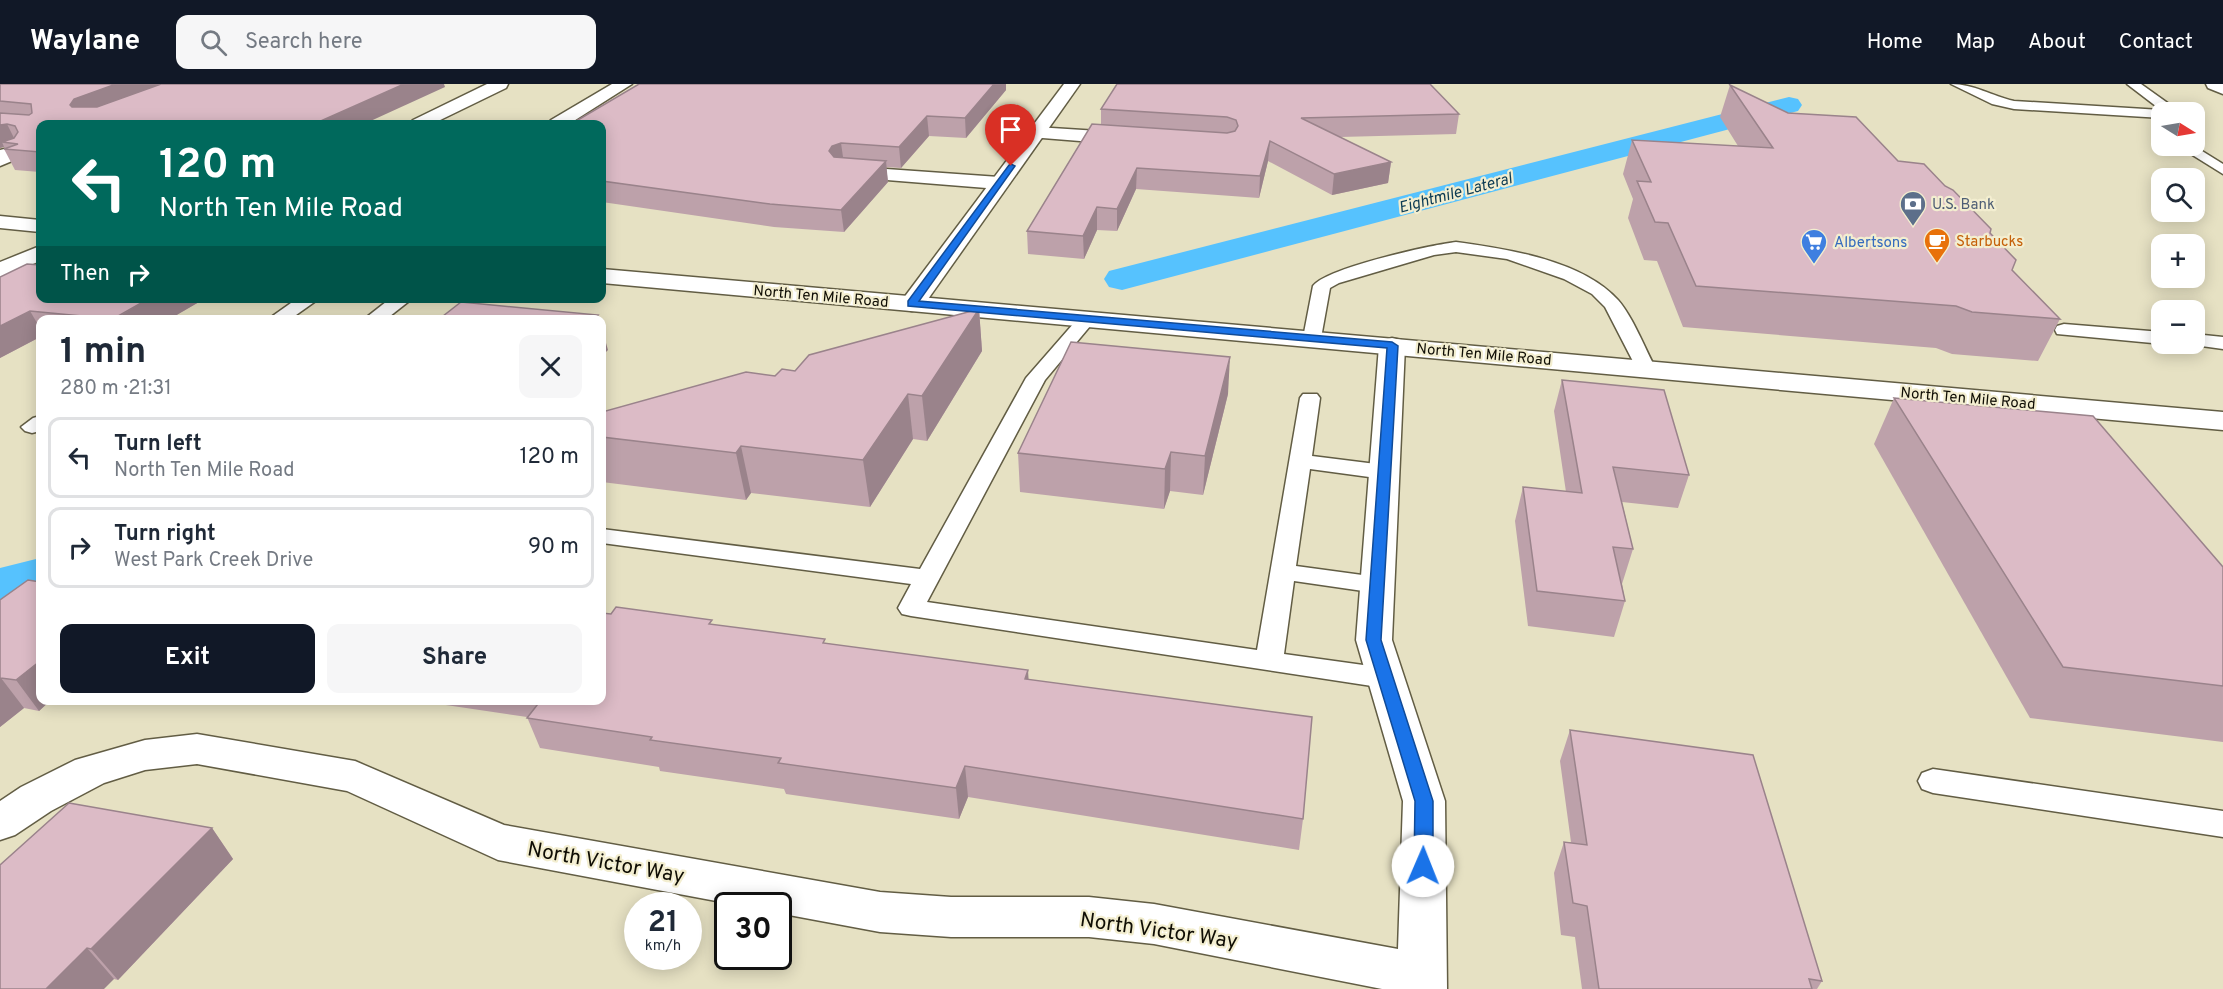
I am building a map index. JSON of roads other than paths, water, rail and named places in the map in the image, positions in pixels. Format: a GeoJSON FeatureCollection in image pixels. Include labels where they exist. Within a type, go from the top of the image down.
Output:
{"type":"FeatureCollection","features":[{"type":"Feature","properties":{"kind":"street"},"geometry":{"type":"LineString","coordinates":[[427,120],[500,84]]}},
{"type":"Feature","properties":{"kind":"street"},"geometry":{"type":"LineString","coordinates":[[564,120],[624,84]]}},
{"type":"Feature","properties":{"kind":"street"},"geometry":{"type":"LineString","coordinates":[[912,304],[1072,84]]}},
{"type":"Feature","properties":{"kind":"street"},"geometry":{"type":"LineString","coordinates":[[2214,84],[2223,89]]}},
{"type":"Feature","properties":{"kind":"street"},"geometry":{"type":"LineString","coordinates":[[1036,133],[1147,140]]}},
{"type":"Feature","properties":{"kind":"street"},"geometry":{"type":"LineString","coordinates":[[844,172],[999,183]]}},
{"type":"Feature","properties":{"kind":"street"},"geometry":{"type":"LineString","coordinates":[[0,222],[36,226]]}},
{"type":"Feature","properties":{"kind":"street"},"geometry":{"type":"LineString","coordinates":[[0,271],[36,255]]}},
{"type":"Feature","properties":{"kind":"street","name":"North Ten Mile Road"},"geometry":{"type":"LineString","coordinates":[[606,276],[2223,421]]}},
{"type":"Feature","properties":{"kind":"street"},"geometry":{"type":"LineString","coordinates":[[1392,346],[1374,640],[1424,801],[1422,982]]}},
{"type":"Feature","properties":{"kind":"street","name":"North Victor Way"},"geometry":{"type":"LineString","coordinates":[[0,823],[36,799],[90,771],[145,755],[197,749],[355,777],[498,842],[880,912],[951,916],[1089,917],[1154,924],[1422,982]]}},
{"type":"Feature","properties":{"kind":"lane"},"geometry":{"type":"LineString","coordinates":[[1957,84],[1996,101],[2014,105],[2151,114]]}},
{"type":"Feature","properties":{"kind":"lane"},"geometry":{"type":"LineString","coordinates":[[2133,84],[2160,102]]}},
{"type":"Feature","properties":{"kind":"lane"},"geometry":{"type":"LineString","coordinates":[[2201,156],[2223,170]]}},
{"type":"Feature","properties":{"kind":"lane"},"geometry":{"type":"LineString","coordinates":[[1312,338],[1322,286],[1333,279],[1432,250],[1466,247],[1502,252],[1536,262],[1598,290],[1613,305],[1646,369]]}},
{"type":"Feature","properties":{"kind":"lane"},"geometry":{"type":"LineString","coordinates":[[284,315],[303,303]]}},
{"type":"Feature","properties":{"kind":"lane"},"geometry":{"type":"LineString","coordinates":[[379,315],[397,303]]}},
{"type":"Feature","properties":{"kind":"lane"},"geometry":{"type":"LineString","coordinates":[[1087,319],[1036,378],[911,608],[1384,678]]}},
{"type":"Feature","properties":{"kind":"lane"},"geometry":{"type":"LineString","coordinates":[[2064,330],[2151,337]]}},
{"type":"Feature","properties":{"kind":"lane"},"geometry":{"type":"LineString","coordinates":[[2205,341],[2223,343]]}},
{"type":"Feature","properties":{"kind":"lane"},"geometry":{"type":"LineString","coordinates":[[1269,661],[1310,398]]}},
{"type":"Feature","properties":{"kind":"lane"},"geometry":{"type":"LineString","coordinates":[[1300,461],[1384,472]]}},
{"type":"Feature","properties":{"kind":"lane"},"geometry":{"type":"LineString","coordinates":[[606,537],[927,578]]}},
{"type":"Feature","properties":{"kind":"lane"},"geometry":{"type":"LineString","coordinates":[[1282,572],[1377,585]]}},
{"type":"Feature","properties":{"kind":"lane"},"geometry":{"type":"LineString","coordinates":[[1933,781],[2223,824]]}},
{"type":"Feature","properties":{"kind":"waterway","name":"Eightmile Lateral"},"geometry":{"type":"LineString","coordinates":[[1122,279],[1789,105]]}},
{"type":"Feature","properties":{"kind":"waterway","name":"Eightmile Lateral"},"geometry":{"type":"LineString","coordinates":[[0,584],[36,575]]}},
{"type":"Feature","properties":{"kind":"place","name":"U.S. Bank"},"geometry":{"type":"Point","coordinates":[1913,227]}},
{"type":"Feature","properties":{"kind":"place","name":"Starbucks"},"geometry":{"type":"Point","coordinates":[1937,264]}},
{"type":"Feature","properties":{"kind":"place","name":"Albertsons"},"geometry":{"type":"Point","coordinates":[1814,265]}}]}
